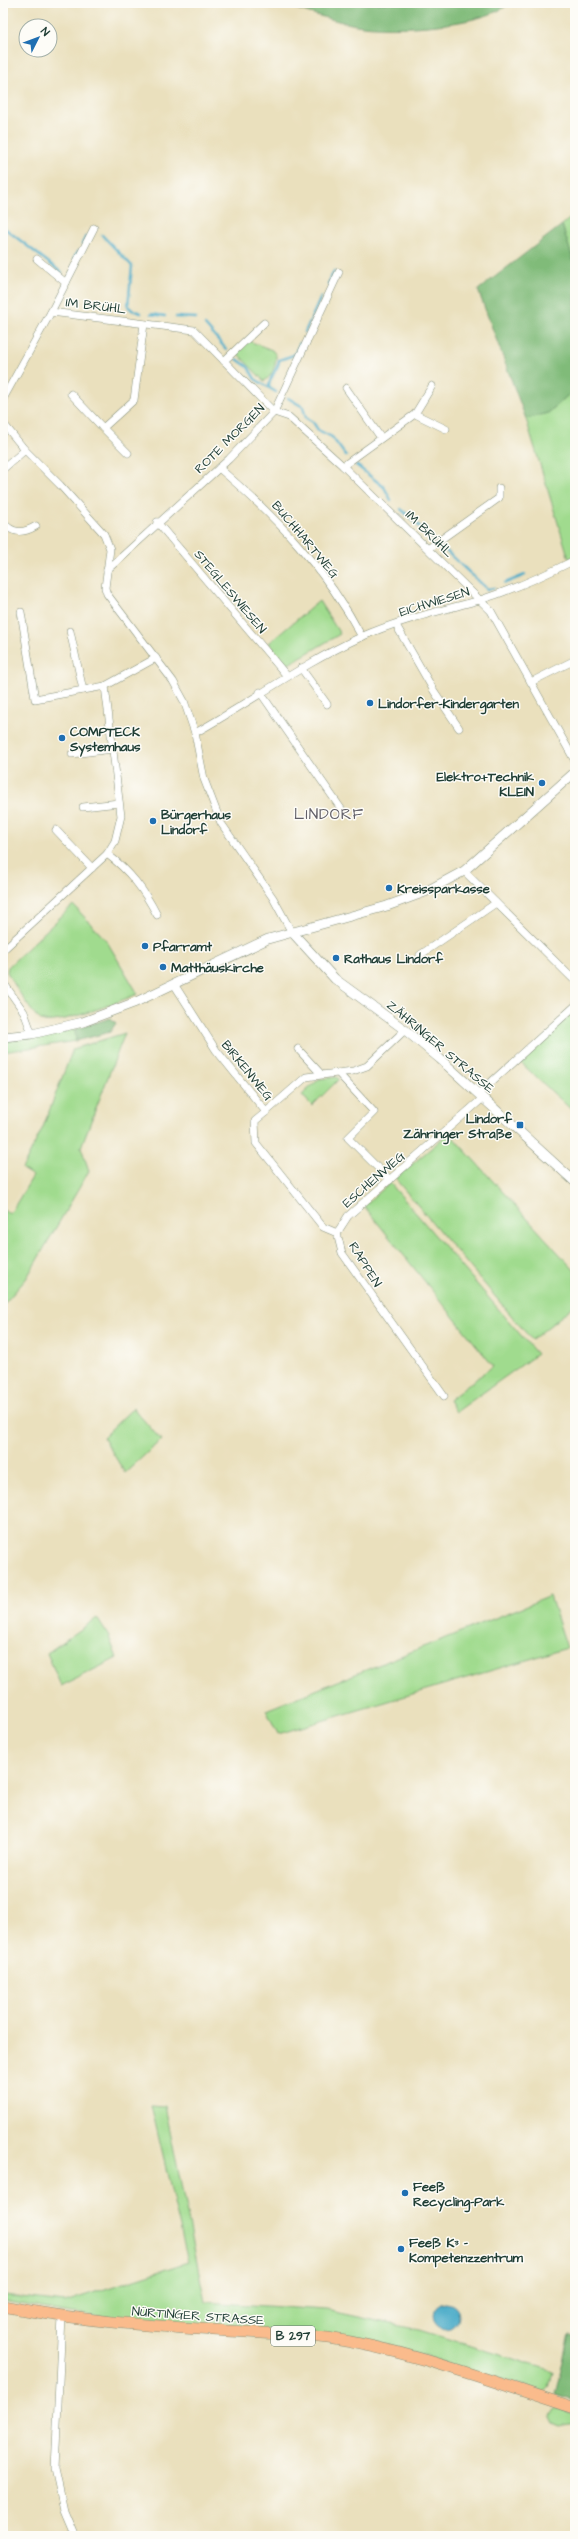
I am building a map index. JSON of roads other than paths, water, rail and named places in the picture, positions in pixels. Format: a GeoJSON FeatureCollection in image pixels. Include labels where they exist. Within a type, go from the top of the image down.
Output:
{"type":"FeatureCollection","features":[{"type":"Feature","properties":{"kind":"main road","name":"NÜRTINGER STRASSE"},"geometry":{"type":"LineString","coordinates":[[3,2306],[62,2317],[125,2324],[325,2338],[364,2344],[402,2353],[575,2408]]}},
{"type":"Feature","properties":{"kind":"street"},"geometry":{"type":"LineString","coordinates":[[51,312],[94,228]]}},
{"type":"Feature","properties":{"kind":"street"},"geometry":{"type":"LineString","coordinates":[[36,259],[66,283]]}},
{"type":"Feature","properties":{"kind":"street","name":"ROTE MORGEN"},"geometry":{"type":"LineString","coordinates":[[107,570],[157,522],[219,468],[274,412],[339,272]]}},
{"type":"Feature","properties":{"kind":"street","name":"IM BRÜHL"},"geometry":{"type":"LineString","coordinates":[[3,399],[51,312],[194,330],[274,412],[289,417],[343,466],[492,611],[575,761]]}},
{"type":"Feature","properties":{"kind":"street"},"geometry":{"type":"LineString","coordinates":[[224,360],[264,323]]}},
{"type":"Feature","properties":{"kind":"street"},"geometry":{"type":"LineString","coordinates":[[104,428],[134,400],[144,324]]}},
{"type":"Feature","properties":{"kind":"street"},"geometry":{"type":"LineString","coordinates":[[343,466],[415,414],[432,386]]}},
{"type":"Feature","properties":{"kind":"street"},"geometry":{"type":"LineString","coordinates":[[346,388],[381,438]]}},
{"type":"Feature","properties":{"kind":"street"},"geometry":{"type":"LineString","coordinates":[[70,394],[128,453]]}},
{"type":"Feature","properties":{"kind":"street"},"geometry":{"type":"LineString","coordinates":[[415,414],[446,429]]}},
{"type":"Feature","properties":{"kind":"street"},"geometry":{"type":"LineString","coordinates":[[3,424],[24,450],[60,485],[104,534],[110,549],[105,588],[111,602],[173,681],[184,701],[195,733],[204,779],[221,823],[273,898],[291,931]]}},
{"type":"Feature","properties":{"kind":"street"},"geometry":{"type":"LineString","coordinates":[[3,469],[24,450]]}},
{"type":"Feature","properties":{"kind":"street","name":"BUCHHARTWEG"},"geometry":{"type":"LineString","coordinates":[[219,468],[281,524],[330,586],[362,637]]}},
{"type":"Feature","properties":{"kind":"street"},"geometry":{"type":"LineString","coordinates":[[428,548],[499,498],[499,488]]}},
{"type":"Feature","properties":{"kind":"street"},"geometry":{"type":"LineString","coordinates":[[3,522],[12,531],[24,532],[36,526]]}},
{"type":"Feature","properties":{"kind":"street","name":"STEGLESWIESEN"},"geometry":{"type":"LineString","coordinates":[[157,522],[287,676]]}},
{"type":"Feature","properties":{"kind":"street","name":"EICHWIESEN"},"geometry":{"type":"LineString","coordinates":[[195,733],[287,676],[362,637],[432,611],[481,599],[526,582],[575,560]]}},
{"type":"Feature","properties":{"kind":"street"},"geometry":{"type":"LineString","coordinates":[[21,612],[35,699],[105,686],[156,658]]}},
{"type":"Feature","properties":{"kind":"street"},"geometry":{"type":"LineString","coordinates":[[396,625],[434,692],[459,728]]}},
{"type":"Feature","properties":{"kind":"street"},"geometry":{"type":"LineString","coordinates":[[70,631],[83,690]]}},
{"type":"Feature","properties":{"kind":"street"},"geometry":{"type":"LineString","coordinates":[[531,682],[575,660]]}},
{"type":"Feature","properties":{"kind":"street"},"geometry":{"type":"LineString","coordinates":[[301,668],[327,704]]}},
{"type":"Feature","properties":{"kind":"street"},"geometry":{"type":"LineString","coordinates":[[3,950],[108,854],[115,841],[120,828],[119,802],[105,686]]}},
{"type":"Feature","properties":{"kind":"street"},"geometry":{"type":"LineString","coordinates":[[260,692],[344,813]]}},
{"type":"Feature","properties":{"kind":"street"},"geometry":{"type":"LineString","coordinates":[[72,754],[113,749]]}},
{"type":"Feature","properties":{"kind":"street"},"geometry":{"type":"LineString","coordinates":[[3,1037],[32,1034],[83,1022],[174,984],[268,939],[291,931],[393,904],[425,892],[464,870],[575,772]]}},
{"type":"Feature","properties":{"kind":"street"},"geometry":{"type":"LineString","coordinates":[[83,807],[119,802]]}},
{"type":"Feature","properties":{"kind":"street"},"geometry":{"type":"LineString","coordinates":[[56,830],[92,868]]}},
{"type":"Feature","properties":{"kind":"street"},"geometry":{"type":"LineString","coordinates":[[108,854],[124,866],[143,888],[157,915]]}},
{"type":"Feature","properties":{"kind":"street"},"geometry":{"type":"LineString","coordinates":[[464,870],[575,981]]}},
{"type":"Feature","properties":{"kind":"street"},"geometry":{"type":"LineString","coordinates":[[420,955],[496,902]]}},
{"type":"Feature","properties":{"kind":"street","name":"ZÄHRINGER STRASSE"},"geometry":{"type":"LineString","coordinates":[[291,931],[335,979],[405,1030],[481,1096],[575,1182]]}},
{"type":"Feature","properties":{"kind":"street"},"geometry":{"type":"LineString","coordinates":[[3,982],[24,1012],[32,1034]]}},
{"type":"Feature","properties":{"kind":"street","name":"BIRKENWEG"},"geometry":{"type":"LineString","coordinates":[[174,984],[216,1050],[266,1112],[306,1077],[353,1071],[367,1066],[405,1030]]}},
{"type":"Feature","properties":{"kind":"street","name":"ESCHENWEG"},"geometry":{"type":"LineString","coordinates":[[337,1233],[348,1216],[390,1180],[481,1096],[575,1006]]}},
{"type":"Feature","properties":{"kind":"street"},"geometry":{"type":"LineString","coordinates":[[298,1049],[321,1074]]}},
{"type":"Feature","properties":{"kind":"street"},"geometry":{"type":"LineString","coordinates":[[338,1073],[374,1112],[348,1138],[390,1180]]}},
{"type":"Feature","properties":{"kind":"street","name":"RAPPEN"},"geometry":{"type":"LineString","coordinates":[[266,1112],[255,1121],[256,1143],[323,1227],[337,1233],[342,1253],[444,1396]]}},
{"type":"Feature","properties":{"kind":"street"},"geometry":{"type":"LineString","coordinates":[[62,2317],[55,2469],[64,2510],[75,2536]]}},
{"type":"Feature","properties":{"kind":"water"},"geometry":{"type":"Polygon","coordinates":[[[446,2303],[455,2307],[459,2316],[455,2325],[446,2329],[437,2325],[433,2316],[437,2307],[446,2303]]]}},
{"type":"Feature","properties":{"kind":"waterway"},"geometry":{"type":"LineString","coordinates":[[3,227],[62,273]]}},
{"type":"Feature","properties":{"kind":"waterway"},"geometry":{"type":"LineString","coordinates":[[102,235],[132,266],[128,306],[132,310],[141,313]]}},
{"type":"Feature","properties":{"kind":"waterway"},"geometry":{"type":"LineString","coordinates":[[82,244],[86,236]]}},
{"type":"Feature","properties":{"kind":"waterway"},"geometry":{"type":"LineString","coordinates":[[74,258],[78,251]]}},
{"type":"Feature","properties":{"kind":"waterway"},"geometry":{"type":"LineString","coordinates":[[328,284],[334,271]]}},
{"type":"Feature","properties":{"kind":"waterway"},"geometry":{"type":"LineString","coordinates":[[305,332],[321,297]]}},
{"type":"Feature","properties":{"kind":"waterway"},"geometry":{"type":"LineString","coordinates":[[151,314],[165,316]]}},
{"type":"Feature","properties":{"kind":"waterway"},"geometry":{"type":"LineString","coordinates":[[176,317],[196,318]]}},
{"type":"Feature","properties":{"kind":"waterway"},"geometry":{"type":"LineString","coordinates":[[205,325],[226,349]]}},
{"type":"Feature","properties":{"kind":"waterway"},"geometry":{"type":"LineString","coordinates":[[269,388],[270,380],[279,364],[279,360],[294,355],[300,343]]}},
{"type":"Feature","properties":{"kind":"waterway"},"geometry":{"type":"LineString","coordinates":[[237,359],[248,367],[255,379],[276,392]]}},
{"type":"Feature","properties":{"kind":"waterway"},"geometry":{"type":"LineString","coordinates":[[288,398],[303,407],[306,418],[313,422],[318,430],[332,437],[346,456]]}},
{"type":"Feature","properties":{"kind":"waterway"},"geometry":{"type":"LineString","coordinates":[[356,465],[384,487],[391,500]]}},
{"type":"Feature","properties":{"kind":"waterway"},"geometry":{"type":"LineString","coordinates":[[401,509],[433,539]]}},
{"type":"Feature","properties":{"kind":"waterway"},"geometry":{"type":"LineString","coordinates":[[443,548],[487,589],[494,588]]}},
{"type":"Feature","properties":{"kind":"waterway"},"geometry":{"type":"LineString","coordinates":[[505,583],[525,575]]}},
{"type":"Feature","properties":{"kind":"place","name":"Lindorfer-Kindergarten"},"geometry":{"type":"Point","coordinates":[370,703]}},
{"type":"Feature","properties":{"kind":"place","name":"COMPTECK Systemhaus"},"geometry":{"type":"Point","coordinates":[62,738]}},
{"type":"Feature","properties":{"kind":"place","name":"Elektro+Technik KLEIN"},"geometry":{"type":"Point","coordinates":[542,783]}},
{"type":"Feature","properties":{"kind":"place","name":"Bürgerhaus Lindorf"},"geometry":{"type":"Point","coordinates":[153,821]}},
{"type":"Feature","properties":{"kind":"place","name":"Kreissparkasse"},"geometry":{"type":"Point","coordinates":[389,888]}},
{"type":"Feature","properties":{"kind":"place","name":"Pfarramt"},"geometry":{"type":"Point","coordinates":[145,946]}},
{"type":"Feature","properties":{"kind":"place","name":"Rathaus Lindorf"},"geometry":{"type":"Point","coordinates":[336,958]}},
{"type":"Feature","properties":{"kind":"place","name":"Matthäuskirche"},"geometry":{"type":"Point","coordinates":[163,967]}},
{"type":"Feature","properties":{"kind":"place","name":"Lindorf Zähringer Straße"},"geometry":{"type":"Point","coordinates":[520,1125]}},
{"type":"Feature","properties":{"kind":"place","name":"Feeß Recycling-Park"},"geometry":{"type":"Point","coordinates":[405,2193]}},
{"type":"Feature","properties":{"kind":"place","name":"Feeß K³ - Kompetenzzentrum"},"geometry":{"type":"Point","coordinates":[401,2249]}},
{"type":"Feature","properties":{"kind":"district","name":"LINDORF"},"geometry":{"type":"Point","coordinates":[329,814]}}]}
